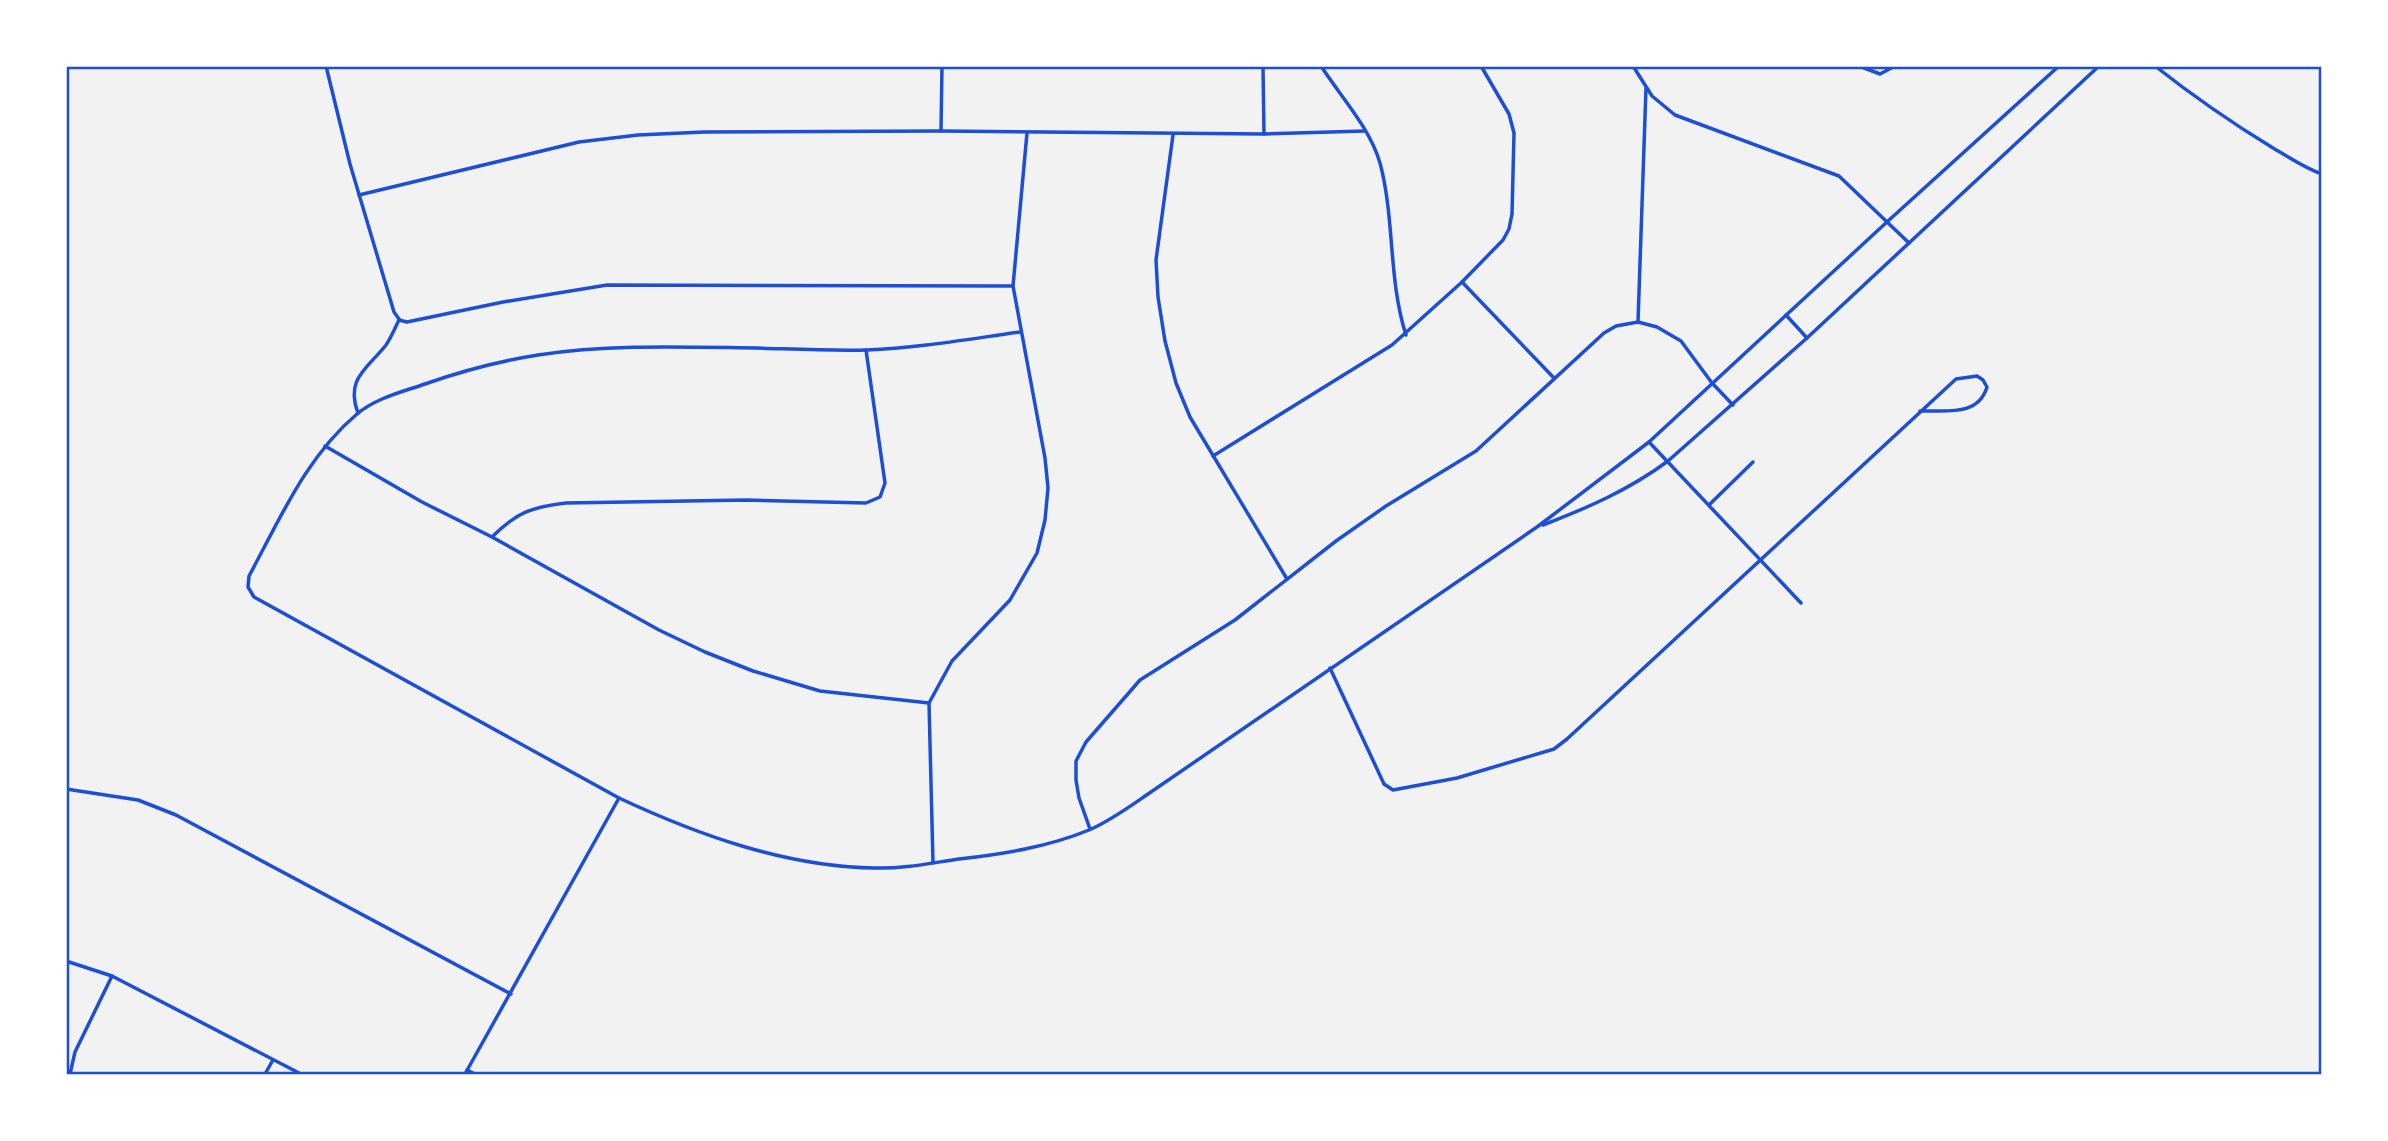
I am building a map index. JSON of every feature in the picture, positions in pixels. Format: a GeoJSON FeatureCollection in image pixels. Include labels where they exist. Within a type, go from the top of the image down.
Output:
{"type":"FeatureCollection","features":[{"type":"Feature","properties":{"kind":"street"},"geometry":{"type":"LineString","coordinates":[[326,66],[359,195],[394,312],[399,320],[407,322],[503,302],[607,285],[1013,286]]}},
{"type":"Feature","properties":{"kind":"street"},"geometry":{"type":"LineString","coordinates":[[941,131],[942,66]]}},
{"type":"Feature","properties":{"kind":"street"},"geometry":{"type":"LineString","coordinates":[[1264,66],[1264,134]]}},
{"type":"Feature","properties":{"kind":"street"},"geometry":{"type":"LineString","coordinates":[[1321,66],[1365,131],[1380,164],[1388,211],[1396,295],[1406,335]]}},
{"type":"Feature","properties":{"kind":"street"},"geometry":{"type":"LineString","coordinates":[[1213,456],[1353,371],[1406,335],[1503,240],[1512,214],[1514,133],[1509,114],[1481,66]]}},
{"type":"Feature","properties":{"kind":"street"},"geometry":{"type":"LineString","coordinates":[[1633,66],[1662,107],[1675,115],[1726,136],[1835,173],[1909,243]]}},
{"type":"Feature","properties":{"kind":"street"},"geometry":{"type":"LineString","coordinates":[[1859,66],[1880,74],[1895,66]]}},
{"type":"Feature","properties":{"kind":"street"},"geometry":{"type":"LineString","coordinates":[[1020,332],[866,350],[658,347],[539,355],[437,380],[385,398],[358,413],[325,446],[308,468],[249,576],[248,587],[254,597],[619,798],[668,822],[704,835],[787,856],[864,868],[933,863],[1007,852],[1060,840],[1090,829],[1148,794],[1537,527],[1649,442],[2059,66]]}},
{"type":"Feature","properties":{"kind":"street"},"geometry":{"type":"LineString","coordinates":[[1537,527],[1618,493],[1668,461],[1807,338],[2099,66]]}},
{"type":"Feature","properties":{"kind":"street"},"geometry":{"type":"LineString","coordinates":[[2155,66],[2208,107],[2277,150],[2322,174]]}},
{"type":"Feature","properties":{"kind":"street"},"geometry":{"type":"LineString","coordinates":[[1638,322],[1646,88]]}},
{"type":"Feature","properties":{"kind":"street"},"geometry":{"type":"LineString","coordinates":[[359,195],[579,142],[638,135],[941,131],[1173,135],[1365,131]]}},
{"type":"Feature","properties":{"kind":"street"},"geometry":{"type":"LineString","coordinates":[[933,863],[929,703],[952,661],[1010,600],[1037,553],[1045,520],[1048,488],[1045,458],[1013,286],[1027,133]]}},
{"type":"Feature","properties":{"kind":"street"},"geometry":{"type":"LineString","coordinates":[[1173,135],[1156,260],[1165,341],[1176,383],[1190,417],[1288,580]]}},
{"type":"Feature","properties":{"kind":"street"},"geometry":{"type":"LineString","coordinates":[[1462,282],[1553,378]]}},
{"type":"Feature","properties":{"kind":"street"},"geometry":{"type":"LineString","coordinates":[[1786,315],[1807,338]]}},
{"type":"Feature","properties":{"kind":"street"},"geometry":{"type":"LineString","coordinates":[[358,413],[353,394],[355,383],[373,357],[384,347],[399,320]]}},
{"type":"Feature","properties":{"kind":"street"},"geometry":{"type":"LineString","coordinates":[[1090,829],[1079,798],[1075,771],[1080,751],[1140,680],[1235,620],[1336,541],[1386,506],[1476,451],[1604,332],[1616,326],[1638,322],[1657,327],[1681,341],[1712,383],[1733,405]]}},
{"type":"Feature","properties":{"kind":"street"},"geometry":{"type":"LineString","coordinates":[[492,537],[524,511],[539,506],[566,503],[747,500],[866,503],[880,497],[885,483],[866,350]]}},
{"type":"Feature","properties":{"kind":"street"},"geometry":{"type":"LineString","coordinates":[[1330,667],[1384,784],[1393,790],[1457,778],[1545,753],[1559,746],[1759,559],[1920,411],[1956,379],[1977,376],[1987,387],[1977,406],[1967,409],[1920,411]]}},
{"type":"Feature","properties":{"kind":"street"},"geometry":{"type":"LineString","coordinates":[[1649,442],[1801,603]]}},
{"type":"Feature","properties":{"kind":"street"},"geometry":{"type":"LineString","coordinates":[[325,446],[422,502],[492,537],[659,630],[732,664],[820,691],[929,703]]}},
{"type":"Feature","properties":{"kind":"street"},"geometry":{"type":"LineString","coordinates":[[1709,505],[1753,462]]}},
{"type":"Feature","properties":{"kind":"street"},"geometry":{"type":"LineString","coordinates":[[66,789],[138,800],[176,815],[511,994]]}},
{"type":"Feature","properties":{"kind":"street"},"geometry":{"type":"LineString","coordinates":[[475,1074],[466,1072],[619,798]]}},
{"type":"Feature","properties":{"kind":"street"},"geometry":{"type":"LineString","coordinates":[[66,961],[113,976],[301,1074]]}},
{"type":"Feature","properties":{"kind":"street"},"geometry":{"type":"LineString","coordinates":[[70,1074],[75,1052],[113,976]]}},
{"type":"Feature","properties":{"kind":"street"},"geometry":{"type":"LineString","coordinates":[[265,1074],[273,1060]]}}]}
